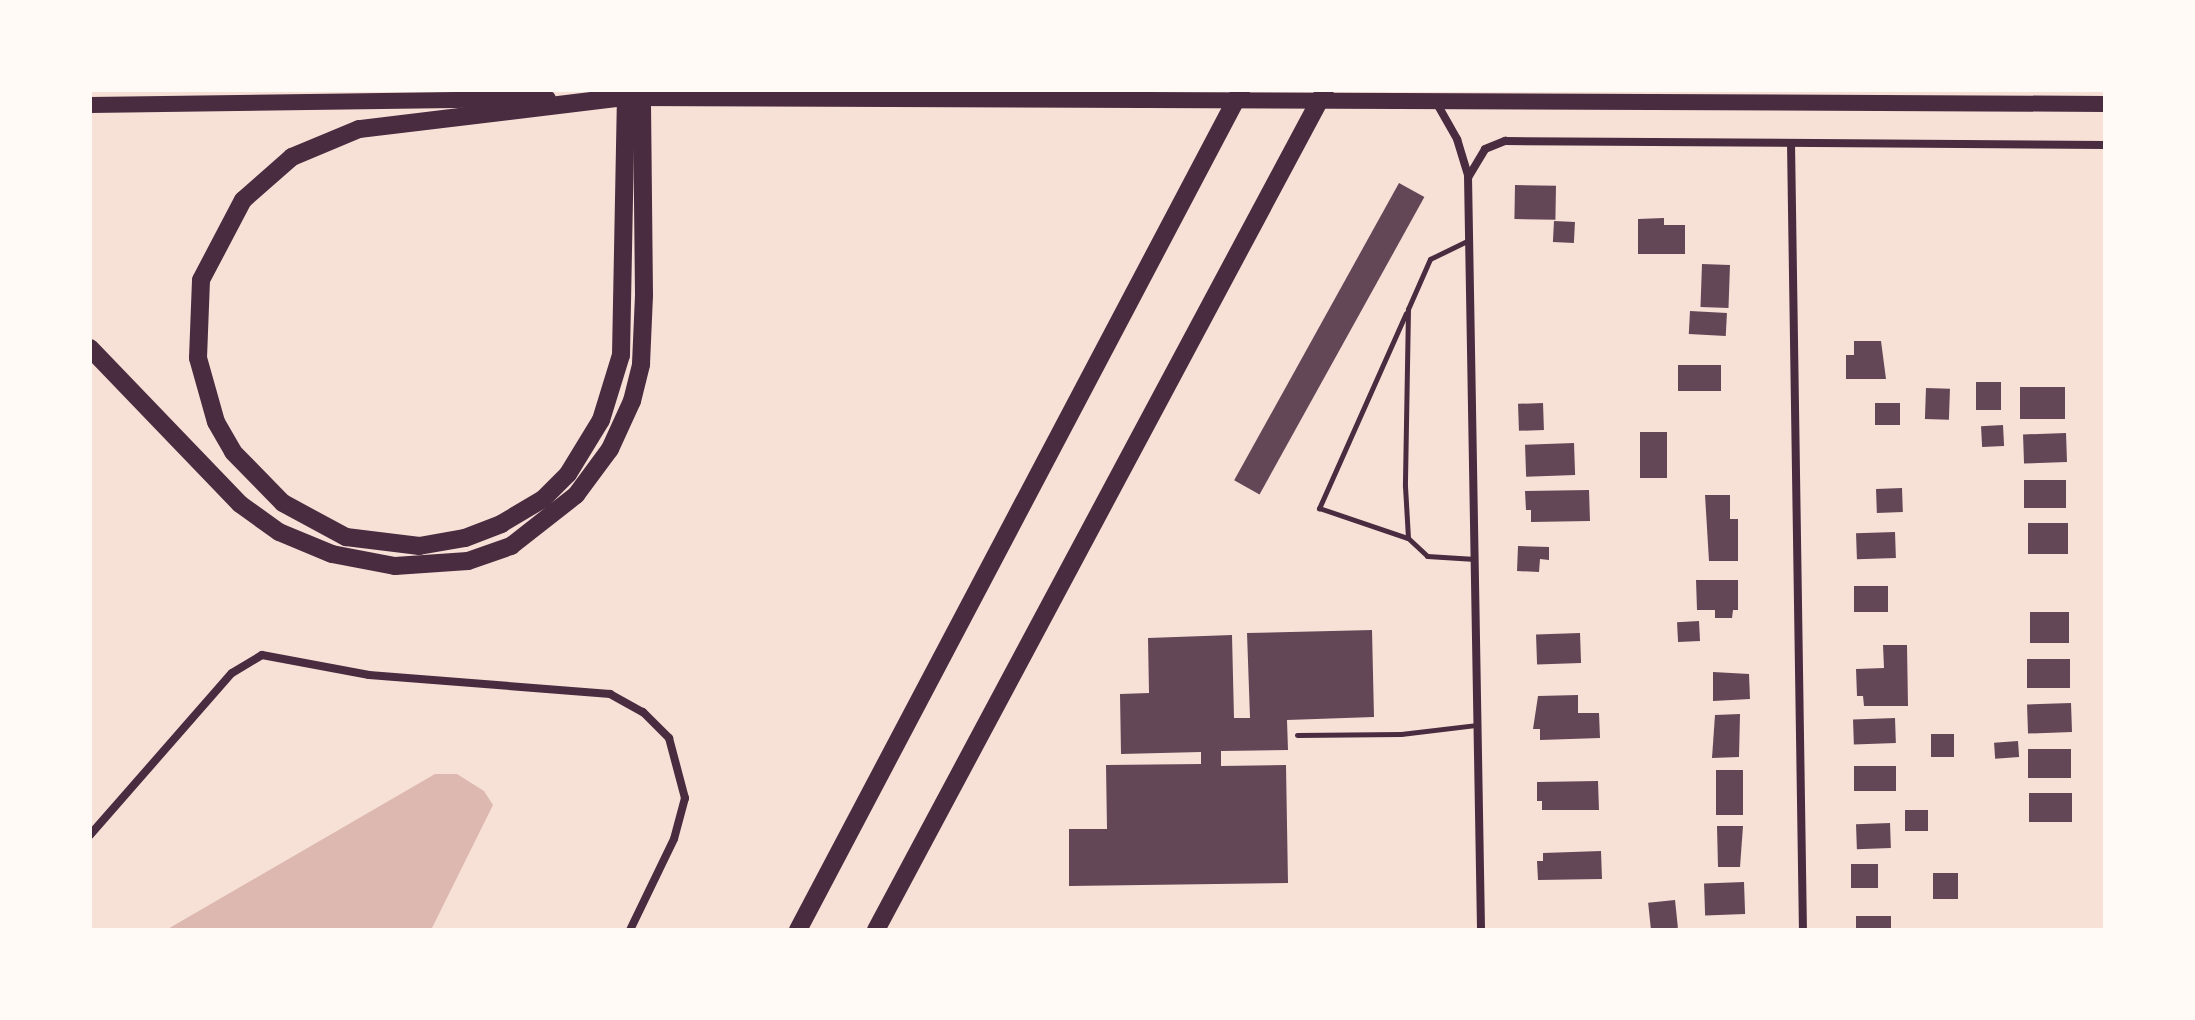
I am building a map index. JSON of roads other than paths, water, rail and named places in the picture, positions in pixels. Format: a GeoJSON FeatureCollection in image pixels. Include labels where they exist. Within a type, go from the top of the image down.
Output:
{"type":"FeatureCollection","features":[{"type":"Feature","properties":{"kind":"highway"},"geometry":{"type":"LineString","coordinates":[[621,94],[359,129],[292,157],[267,174],[243,200],[212,252],[196,318],[203,387],[233,452],[283,503],[313,523],[379,545],[465,538],[501,524],[543,499],[584,452],[614,387],[624,308],[634,157],[642,90]]}},
{"type":"Feature","properties":{"kind":"highway"},"geometry":{"type":"LineString","coordinates":[[798,930],[1241,90]]}},
{"type":"Feature","properties":{"kind":"highway"},"geometry":{"type":"LineString","coordinates":[[876,930],[1325,90]]}},
{"type":"Feature","properties":{"kind":"highway"},"geometry":{"type":"LineString","coordinates":[[90,348],[240,504],[279,532],[360,562],[424,565],[487,555],[558,513],[592,476],[623,425],[641,364],[634,157],[621,94]]}},
{"type":"Feature","properties":{"kind":"highway"},"geometry":{"type":"LineString","coordinates":[[90,105],[621,94],[2105,104]]}},
{"type":"Feature","properties":{"kind":"street"},"geometry":{"type":"LineString","coordinates":[[1434,99],[1457,139],[1468,176],[1481,930]]}},
{"type":"Feature","properties":{"kind":"street"},"geometry":{"type":"LineString","coordinates":[[1468,176],[1485,149],[1505,141],[2105,145]]}},
{"type":"Feature","properties":{"kind":"street"},"geometry":{"type":"LineString","coordinates":[[1791,143],[1803,930]]}},
{"type":"Feature","properties":{"kind":"street"},"geometry":{"type":"LineString","coordinates":[[90,835],[232,673],[262,655],[393,678],[610,694],[643,712],[669,738],[685,798],[674,839],[630,930]]}},
{"type":"Feature","properties":{"kind":"lane"},"geometry":{"type":"LineString","coordinates":[[1470,240],[1430,259],[1319,508],[1408,538],[1427,556],[1475,559]]}},
{"type":"Feature","properties":{"kind":"lane"},"geometry":{"type":"LineString","coordinates":[[1408,309],[1408,538]]}},
{"type":"Feature","properties":{"kind":"lane"},"geometry":{"type":"LineString","coordinates":[[1297,735],[1401,734],[1477,725]]}}]}
